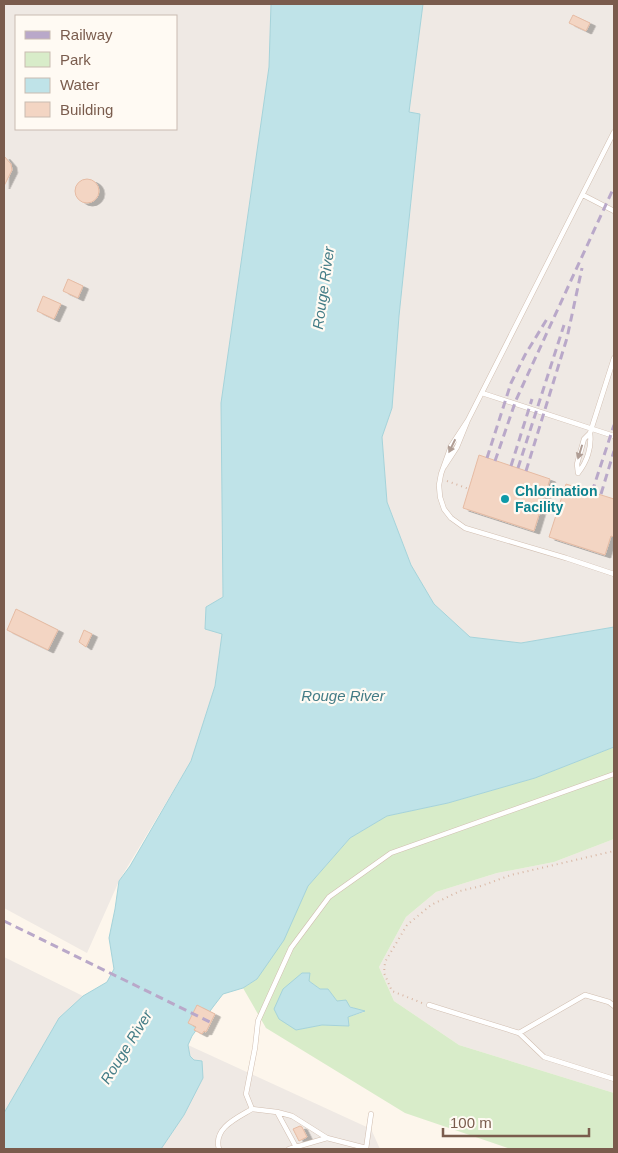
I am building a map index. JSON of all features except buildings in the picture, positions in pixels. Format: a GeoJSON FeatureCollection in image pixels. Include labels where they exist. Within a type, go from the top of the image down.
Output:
{"type":"FeatureCollection","features":[{"type":"Feature","properties":{"kind":"lane"},"geometry":{"type":"LineString","coordinates":[[614,132],[468,420],[458,447],[444,467],[440,479],[440,497],[444,509],[451,518],[465,528],[614,574]]}},
{"type":"Feature","properties":{"kind":"lane"},"geometry":{"type":"LineString","coordinates":[[583,194],[614,211]]}},
{"type":"Feature","properties":{"kind":"lane"},"geometry":{"type":"LineString","coordinates":[[591,431],[584,439],[577,464],[578,473],[584,466],[591,441],[591,431],[614,358]]}},
{"type":"Feature","properties":{"kind":"lane"},"geometry":{"type":"LineString","coordinates":[[482,393],[591,431],[614,436]]}},
{"type":"Feature","properties":{"kind":"lane"},"geometry":{"type":"LineString","coordinates":[[252,1109],[246,1094],[258,1021],[291,948],[329,897],[392,853],[614,774]]}},
{"type":"Feature","properties":{"kind":"lane"},"geometry":{"type":"LineString","coordinates":[[519,1033],[585,995],[609,1002],[614,1006]]}},
{"type":"Feature","properties":{"kind":"lane"},"geometry":{"type":"LineString","coordinates":[[429,1005],[519,1033],[544,1057],[614,1079]]}},
{"type":"Feature","properties":{"kind":"lane"},"geometry":{"type":"LineString","coordinates":[[220,1149],[218,1143],[222,1128],[252,1109],[292,1116],[327,1138],[366,1149],[371,1114]]}},
{"type":"Feature","properties":{"kind":"lane"},"geometry":{"type":"LineString","coordinates":[[277,1112],[296,1147]]}},
{"type":"Feature","properties":{"kind":"lane"},"geometry":{"type":"LineString","coordinates":[[289,1149],[327,1138]]}},
{"type":"Feature","properties":{"kind":"path"},"geometry":{"type":"LineString","coordinates":[[440,479],[469,489]]}},
{"type":"Feature","properties":{"kind":"path"},"geometry":{"type":"LineString","coordinates":[[429,1005],[392,991],[384,973],[384,962],[407,925],[431,905],[460,891],[481,886],[511,875],[614,850]]}},
{"type":"Feature","properties":{"kind":"shaded area"},"geometry":{"type":"Polygon","coordinates":[[[4,4],[271,4],[269,67],[221,403],[223,597],[206,607],[205,629],[222,633],[215,686],[191,761],[119,881],[87,953],[4,908],[4,4]]]}},
{"type":"Feature","properties":{"kind":"shaded area"},"geometry":{"type":"Polygon","coordinates":[[[423,4],[614,4],[614,627],[521,643],[470,637],[434,604],[411,565],[387,502],[382,437],[392,408],[399,314],[420,114],[409,112],[423,4]]]}},
{"type":"Feature","properties":{"kind":"shaded area"},"geometry":{"type":"Polygon","coordinates":[[[614,839],[614,1093],[459,1045],[394,1001],[379,967],[406,917],[436,892],[497,873],[554,862],[614,839]]]}},
{"type":"Feature","properties":{"kind":"shaded area"},"geometry":{"type":"Polygon","coordinates":[[[4,957],[83,996],[59,1018],[4,1113],[4,957]]]}},
{"type":"Feature","properties":{"kind":"shaded area"},"geometry":{"type":"Polygon","coordinates":[[[188,1045],[371,1129],[380,1149],[161,1149],[184,1115],[194,1060],[190,1056],[188,1045]]]}},
{"type":"Feature","properties":{"kind":"green space"},"geometry":{"type":"Polygon","coordinates":[[[614,747],[614,839],[554,862],[497,873],[436,892],[406,917],[379,967],[394,1001],[459,1045],[614,1093],[614,1149],[511,1149],[405,1113],[266,1028],[243,988],[257,979],[283,940],[308,886],[350,838],[387,816],[448,803],[535,778],[614,747]],[[309,981],[296,1030],[322,1025],[349,1026],[348,1017],[364,1012],[337,1001],[328,989],[320,989],[309,981]]]}},
{"type":"Feature","properties":{"kind":"water","name":"Rouge River"},"geometry":{"type":"Polygon","coordinates":[[[271,4],[423,4],[409,112],[420,114],[399,316],[392,408],[382,437],[387,502],[411,565],[434,604],[470,637],[521,643],[614,627],[614,747],[535,778],[448,803],[387,816],[350,838],[308,886],[284,940],[257,979],[243,988],[223,994],[192,1036],[188,1045],[190,1056],[194,1060],[202,1061],[203,1078],[184,1115],[161,1149],[4,1149],[4,1113],[59,1018],[83,996],[107,982],[114,969],[109,938],[119,881],[130,866],[191,761],[215,686],[222,634],[205,629],[206,607],[223,597],[221,403],[269,67],[271,4]]]}},
{"type":"Feature","properties":{"kind":"water"},"geometry":{"type":"Polygon","coordinates":[[[302,973],[310,973],[309,981],[320,989],[328,989],[337,1001],[346,1000],[350,1007],[365,1011],[348,1017],[349,1026],[322,1025],[296,1030],[279,1019],[274,1009],[283,989],[302,973]]]}},
{"type":"Feature","properties":{"kind":"railway"},"geometry":{"type":"LineString","coordinates":[[495,461],[516,400],[614,187]]}},
{"type":"Feature","properties":{"kind":"railway"},"geometry":{"type":"LineString","coordinates":[[526,471],[567,338],[582,268]]}},
{"type":"Feature","properties":{"kind":"railway"},"geometry":{"type":"LineString","coordinates":[[487,458],[511,383],[525,355],[547,319]]}},
{"type":"Feature","properties":{"kind":"railway"},"geometry":{"type":"LineString","coordinates":[[518,468],[564,325]]}},
{"type":"Feature","properties":{"kind":"railway"},"geometry":{"type":"LineString","coordinates":[[511,466],[532,399]]}},
{"type":"Feature","properties":{"kind":"railway"},"geometry":{"type":"LineString","coordinates":[[592,492],[614,425]]}},
{"type":"Feature","properties":{"kind":"railway"},"geometry":{"type":"LineString","coordinates":[[601,494],[614,451]]}},
{"type":"Feature","properties":{"kind":"railway"},"geometry":{"type":"LineString","coordinates":[[4,921],[212,1023]]}},
{"type":"Feature","properties":{"kind":"place","name":"Chlorination Facility"},"geometry":{"type":"Point","coordinates":[505,499]}}]}
